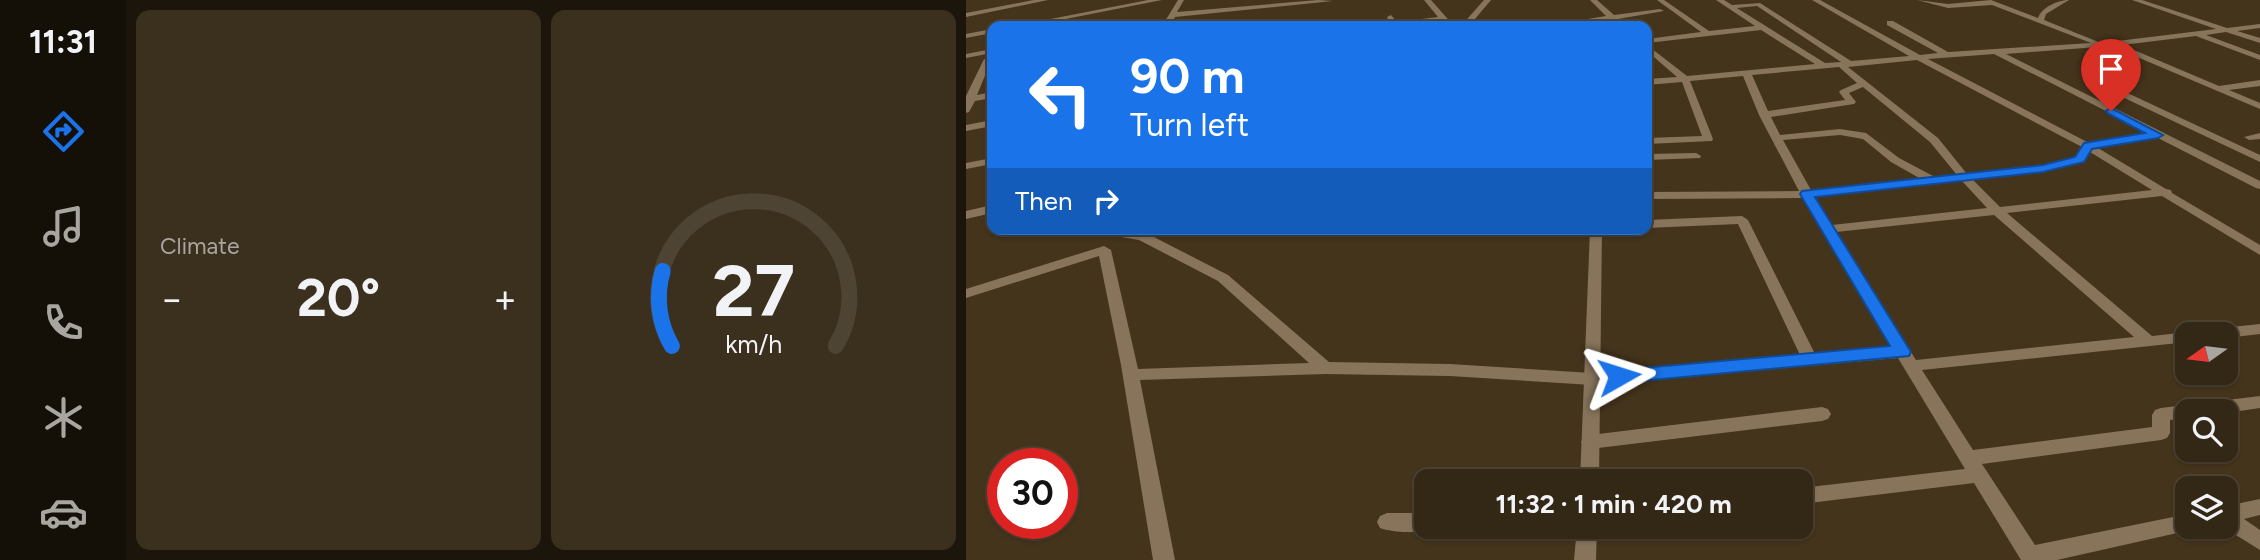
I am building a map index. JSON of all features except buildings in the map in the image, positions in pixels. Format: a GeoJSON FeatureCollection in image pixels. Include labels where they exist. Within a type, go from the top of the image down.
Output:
{"type":"FeatureCollection","features":[{"type":"Feature","properties":{"kind":"street"},"geometry":{"type":"LineString","coordinates":[[967,15],[1045,0]]}},
{"type":"Feature","properties":{"kind":"street"},"geometry":{"type":"LineString","coordinates":[[1048,21],[1159,0]]}},
{"type":"Feature","properties":{"kind":"street"},"geometry":{"type":"LineString","coordinates":[[1169,21],[1181,0]]}},
{"type":"Feature","properties":{"kind":"street"},"geometry":{"type":"LineString","coordinates":[[1172,15],[1330,0],[1333,21]]}},
{"type":"Feature","properties":{"kind":"street"},"geometry":{"type":"LineString","coordinates":[[1427,0],[1443,19]]}},
{"type":"Feature","properties":{"kind":"street"},"geometry":{"type":"LineString","coordinates":[[1470,21],[1489,0]]}},
{"type":"Feature","properties":{"kind":"street"},"geometry":{"type":"LineString","coordinates":[[1593,0],[1616,21]]}},
{"type":"Feature","properties":{"kind":"street"},"geometry":{"type":"LineString","coordinates":[[1660,0],[1708,34]]}},
{"type":"Feature","properties":{"kind":"street"},"geometry":{"type":"LineString","coordinates":[[1720,0],[1825,67]]}},
{"type":"Feature","properties":{"kind":"street"},"geometry":{"type":"LineString","coordinates":[[1815,0],[2088,146],[2260,251]]}},
{"type":"Feature","properties":{"kind":"street"},"geometry":{"type":"LineString","coordinates":[[1920,0],[1948,6],[1988,1],[2101,45]]}},
{"type":"Feature","properties":{"kind":"street"},"geometry":{"type":"LineString","coordinates":[[2054,0],[2065,1]]}},
{"type":"Feature","properties":{"kind":"street"},"geometry":{"type":"LineString","coordinates":[[2135,0],[2260,41]]}},
{"type":"Feature","properties":{"kind":"street"},"geometry":{"type":"LineString","coordinates":[[2040,21],[2043,13],[2065,1]]}},
{"type":"Feature","properties":{"kind":"street"},"geometry":{"type":"LineString","coordinates":[[1731,7],[1758,4],[1847,65],[1864,83],[1934,140],[1963,177],[1999,211],[2148,341]]}},
{"type":"Feature","properties":{"kind":"street"},"geometry":{"type":"LineString","coordinates":[[1595,21],[1660,11]]}},
{"type":"Feature","properties":{"kind":"street"},"geometry":{"type":"LineString","coordinates":[[967,15],[987,30]]}},
{"type":"Feature","properties":{"kind":"street"},"geometry":{"type":"LineString","coordinates":[[1391,17],[1392,21]]}},
{"type":"Feature","properties":{"kind":"street"},"geometry":{"type":"LineString","coordinates":[[1427,21],[1443,19]]}},
{"type":"Feature","properties":{"kind":"street"},"geometry":{"type":"LineString","coordinates":[[1890,23],[1947,55]]}},
{"type":"Feature","properties":{"kind":"street"},"geometry":{"type":"LineString","coordinates":[[1652,82],[1995,51],[2112,44],[2260,26]]}},
{"type":"Feature","properties":{"kind":"street"},"geometry":{"type":"LineString","coordinates":[[1652,40],[1765,27]]}},
{"type":"Feature","properties":{"kind":"street"},"geometry":{"type":"LineString","coordinates":[[966,36],[987,32]]}},
{"type":"Feature","properties":{"kind":"street"},"geometry":{"type":"LineString","coordinates":[[2195,34],[2260,58]]}},
{"type":"Feature","properties":{"kind":"street"},"geometry":{"type":"LineString","coordinates":[[2112,44],[2260,106]]}},
{"type":"Feature","properties":{"kind":"street"},"geometry":{"type":"LineString","coordinates":[[1652,51],[1685,79],[1708,139],[1652,141]]}},
{"type":"Feature","properties":{"kind":"street"},"geometry":{"type":"LineString","coordinates":[[1995,51],[2260,186]]}},
{"type":"Feature","properties":{"kind":"street"},"geometry":{"type":"LineString","coordinates":[[966,56],[987,52]]}},
{"type":"Feature","properties":{"kind":"street"},"geometry":{"type":"LineString","coordinates":[[966,110],[982,67]]}},
{"type":"Feature","properties":{"kind":"street"},"geometry":{"type":"LineString","coordinates":[[1747,74],[1764,115],[1807,194],[1967,458],[2032,558],[2175,526]]}},
{"type":"Feature","properties":{"kind":"street"},"geometry":{"type":"LineString","coordinates":[[2087,77],[2260,159]]}},
{"type":"Feature","properties":{"kind":"street"},"geometry":{"type":"LineString","coordinates":[[1764,115],[1851,102],[1844,92],[1864,83]]}},
{"type":"Feature","properties":{"kind":"street"},"geometry":{"type":"LineString","coordinates":[[2218,88],[2260,83]]}},
{"type":"Feature","properties":{"kind":"street"},"geometry":{"type":"LineString","coordinates":[[969,98],[987,96]]}},
{"type":"Feature","properties":{"kind":"street"},"geometry":{"type":"LineString","coordinates":[[966,128],[987,124]]}},
{"type":"Feature","properties":{"kind":"street"},"geometry":{"type":"LineString","coordinates":[[1776,138],[1840,132],[1866,136],[1895,160],[1933,181]]}},
{"type":"Feature","properties":{"kind":"street"},"geometry":{"type":"LineString","coordinates":[[1652,196],[1807,194],[2043,169],[2080,159],[2088,146],[2158,135]]}},
{"type":"Feature","properties":{"kind":"street"},"geometry":{"type":"LineString","coordinates":[[1652,157],[1696,156]]}},
{"type":"Feature","properties":{"kind":"street"},"geometry":{"type":"LineString","coordinates":[[966,166],[987,162]]}},
{"type":"Feature","properties":{"kind":"street"},"geometry":{"type":"LineString","coordinates":[[1828,229],[2167,192]]}},
{"type":"Feature","properties":{"kind":"street"},"geometry":{"type":"LineString","coordinates":[[966,215],[987,210]]}},
{"type":"Feature","properties":{"kind":"street"},"geometry":{"type":"LineString","coordinates":[[1652,224],[1742,220],[1809,358]]}},
{"type":"Feature","properties":{"kind":"street"},"geometry":{"type":"LineString","coordinates":[[1132,235],[1143,237],[1223,278],[1325,368]]}},
{"type":"Feature","properties":{"kind":"street"},"geometry":{"type":"LineString","coordinates":[[1589,469],[1596,235]]}},
{"type":"Feature","properties":{"kind":"street"},"geometry":{"type":"LineString","coordinates":[[966,294],[1104,250],[1131,375],[1164,560]]}},
{"type":"Feature","properties":{"kind":"street"},"geometry":{"type":"LineString","coordinates":[[2238,332],[2259,330]]}},
{"type":"Feature","properties":{"kind":"street"},"geometry":{"type":"LineString","coordinates":[[1131,375],[1325,368],[1450,370],[1592,379],[1809,358],[1906,359],[2175,338]]}},
{"type":"Feature","properties":{"kind":"street"},"geometry":{"type":"LineString","coordinates":[[2238,405],[2260,402]]}},
{"type":"Feature","properties":{"kind":"street"},"geometry":{"type":"LineString","coordinates":[[1967,458],[2161,433],[2161,415],[2175,413]]}},
{"type":"Feature","properties":{"kind":"street"},"geometry":{"type":"LineString","coordinates":[[1590,442],[1822,414]]}},
{"type":"Feature","properties":{"kind":"street"},"geometry":{"type":"LineString","coordinates":[[1813,495],[1978,475]]}},
{"type":"Feature","properties":{"kind":"street"},"geometry":{"type":"LineString","coordinates":[[2238,513],[2260,507]]}},
{"type":"Feature","properties":{"kind":"street"},"geometry":{"type":"LineString","coordinates":[[1387,522],[1414,522]]}},
{"type":"Feature","properties":{"kind":"street"},"geometry":{"type":"LineString","coordinates":[[2238,525],[2260,541]]}},
{"type":"Feature","properties":{"kind":"street"},"geometry":{"type":"LineString","coordinates":[[1586,560],[1587,539]]}},
{"type":"Feature","properties":{"kind":"route"},"geometry":{"type":"LineString","coordinates":[[1619,376],[1902,352],[1807,194],[2043,169],[2080,159],[2088,146],[2158,135],[2111,111]]}}]}
